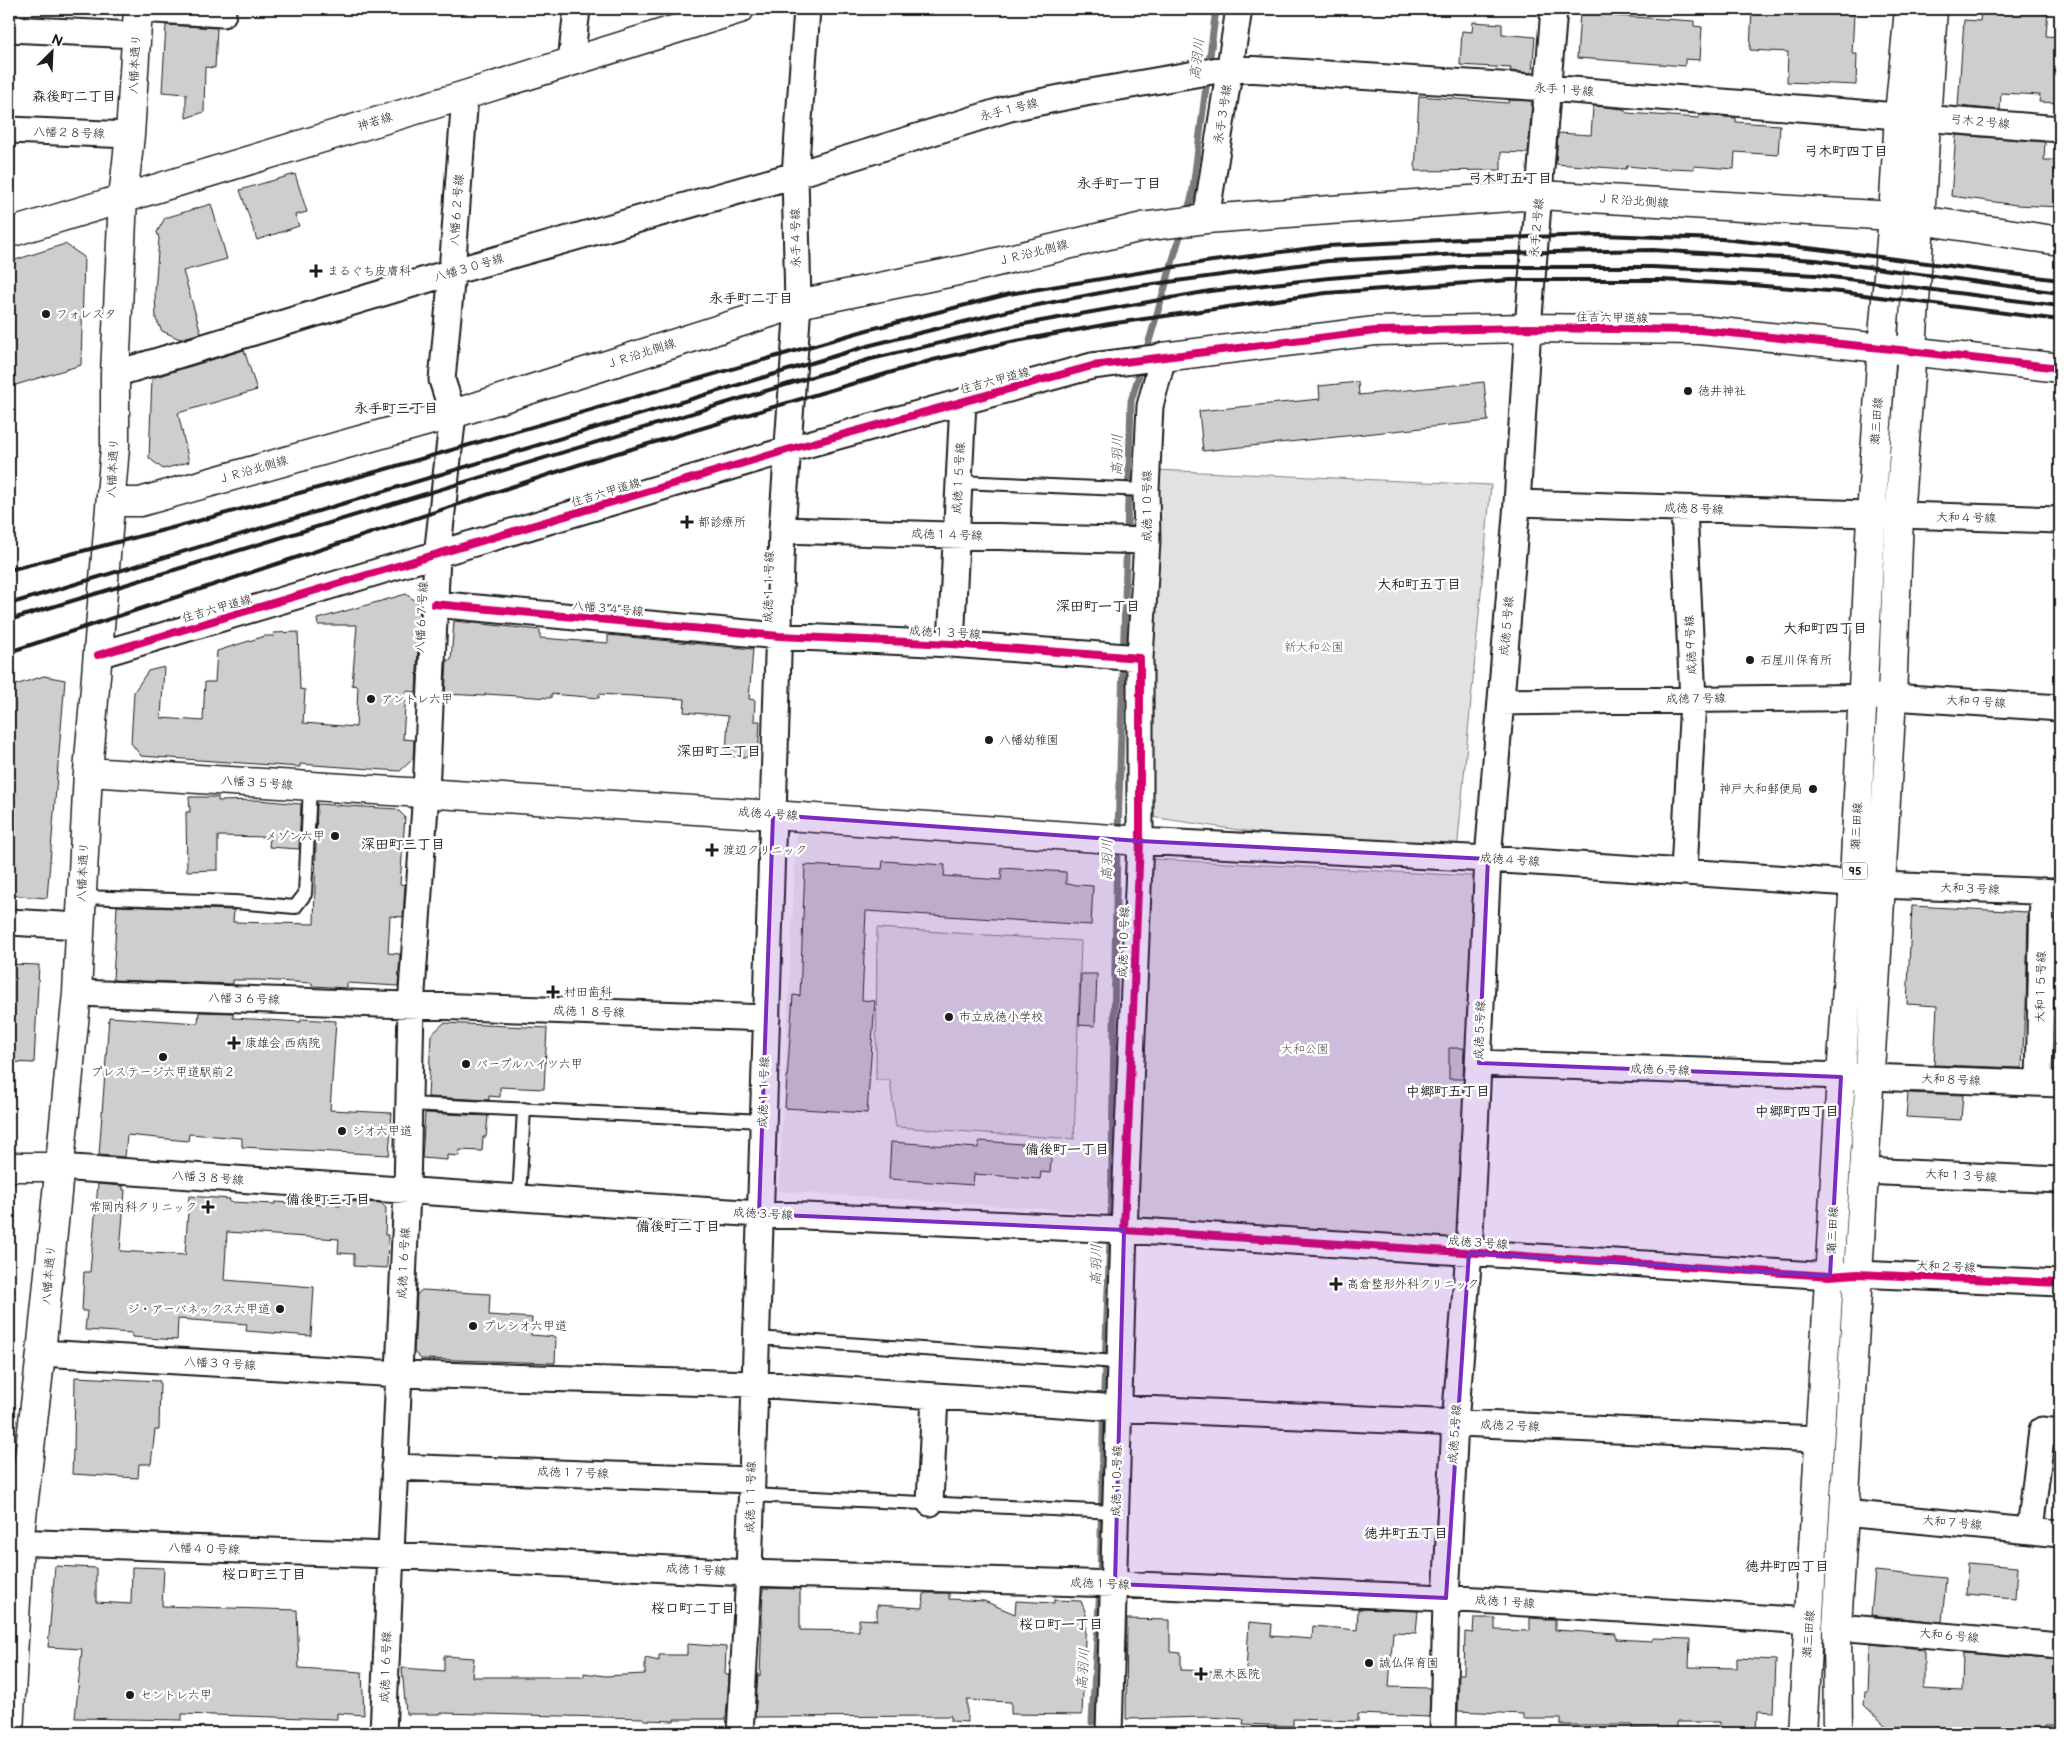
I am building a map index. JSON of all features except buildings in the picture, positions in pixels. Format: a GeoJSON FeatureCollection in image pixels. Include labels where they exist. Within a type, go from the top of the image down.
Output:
{"type":"FeatureCollection","features":[{"type":"Feature","properties":{"kind":"street"},"geometry":{"type":"LineString","coordinates":[[571,62],[576,9]]}},
{"type":"Feature","properties":{"kind":"street","name":"神若線"},"geometry":{"type":"LineString","coordinates":[[9,233],[465,95],[740,9]]}},
{"type":"Feature","properties":{"kind":"street","name":"永手３号線"},"geometry":{"type":"LineString","coordinates":[[1205,219],[1239,9]]}},
{"type":"Feature","properties":{"kind":"street","name":"永手２号線"},"geometry":{"type":"LineString","coordinates":[[1528,328],[1554,9]]}},
{"type":"Feature","properties":{"kind":"street","name":"灘三田線"},"geometry":{"type":"LineString","coordinates":[[1802,1733],[1841,1077],[1892,697],[1899,516],[1912,351],[1899,115],[1909,9]]}},
{"type":"Feature","properties":{"kind":"street","name":"灘三田線"},"geometry":{"type":"LineString","coordinates":[[1838,1733],[1837,1627],[1868,1078],[1864,697],[1871,516],[1882,348],[1926,118],[1933,9]]}},
{"type":"Feature","properties":{"kind":"street"},"geometry":{"type":"LineString","coordinates":[[9,29],[137,18],[223,14]]}},
{"type":"Feature","properties":{"kind":"street","name":"永手４号線"},"geometry":{"type":"LineString","coordinates":[[787,450],[798,304],[795,175],[806,17]]}},
{"type":"Feature","properties":{"kind":"street","name":"八幡本通り"},"geometry":{"type":"LineString","coordinates":[[9,1733],[14,1542],[41,1353],[58,1167],[77,993],[88,772],[115,447],[115,374],[123,198],[130,135],[137,18]]}},
{"type":"Feature","properties":{"kind":"street","name":"永手１号線"},"geometry":{"type":"LineString","coordinates":[[795,175],[1010,108],[1229,68],[1547,88],[1899,115]]}},
{"type":"Feature","properties":{"kind":"street","name":"八幡６２号線"},"geometry":{"type":"LineString","coordinates":[[453,414],[442,380],[465,95]]}},
{"type":"Feature","properties":{"kind":"street","name":"弓木２号線"},"geometry":{"type":"LineString","coordinates":[[1899,115],[2060,129]]}},
{"type":"Feature","properties":{"kind":"street","name":"八幡２８号線"},"geometry":{"type":"LineString","coordinates":[[9,130],[130,135]]}},
{"type":"Feature","properties":{"kind":"street","name":"八幡３０号線"},"geometry":{"type":"LineString","coordinates":[[115,374],[452,272],[795,175]]}},
{"type":"Feature","properties":{"kind":"street","name":"ＪＲ沿北側線"},"geometry":{"type":"LineString","coordinates":[[111,502],[140,502],[453,414],[798,304],[972,268],[1142,227],[1176,222],[1540,195],[1906,218],[2060,241]]}},
{"type":"Feature","properties":{"kind":"street","name":"住吉六甲道線"},"geometry":{"type":"LineString","coordinates":[[98,655],[437,556],[787,450],[1092,366],[1375,331],[1528,328],[1700,330],[2060,368]]}},
{"type":"Feature","properties":{"kind":"street","name":"成徳５号線"},"geometry":{"type":"LineString","coordinates":[[1442,1733],[1446,1598],[1455,1424],[1470,1254],[1488,859],[1517,503],[1528,328]]}},
{"type":"Feature","properties":{"kind":"street","name":"成徳１０号線"},"geometry":{"type":"LineString","coordinates":[[1110,1733],[1102,1584],[1115,1512],[1109,1408],[1119,1363],[1126,840],[1139,658],[1143,541],[1142,490],[1150,406],[1163,357]]}},
{"type":"Feature","properties":{"kind":"street","name":"成徳１５号線"},"geometry":{"type":"LineString","coordinates":[[951,644],[963,402]]}},
{"type":"Feature","properties":{"kind":"street","name":"八幡６７号線"},"geometry":{"type":"LineString","coordinates":[[426,792],[437,556],[453,414]]}},
{"type":"Feature","properties":{"kind":"street","name":"成徳１１号線"},"geometry":{"type":"LineString","coordinates":[[740,1733],[749,1573],[782,530],[787,450]]}},
{"type":"Feature","properties":{"kind":"street","name":"成徳８号線"},"geometry":{"type":"LineString","coordinates":[[1517,503],[1871,516]]}},
{"type":"Feature","properties":{"kind":"street","name":"成徳９号線"},"geometry":{"type":"LineString","coordinates":[[1684,509],[1693,700],[1684,871]]}},
{"type":"Feature","properties":{"kind":"street","name":"大和４号線"},"geometry":{"type":"LineString","coordinates":[[1871,516],[2060,520]]}},
{"type":"Feature","properties":{"kind":"street","name":"成徳１４号線"},"geometry":{"type":"LineString","coordinates":[[782,530],[1143,541]]}},
{"type":"Feature","properties":{"kind":"street","name":"八幡３４号線"},"geometry":{"type":"LineString","coordinates":[[434,604],[779,636]]}},
{"type":"Feature","properties":{"kind":"street","name":"成徳１３号線"},"geometry":{"type":"LineString","coordinates":[[779,636],[951,644],[1139,658]]}},
{"type":"Feature","properties":{"kind":"street","name":"成徳７号線"},"geometry":{"type":"LineString","coordinates":[[1501,702],[1892,697]]}},
{"type":"Feature","properties":{"kind":"street","name":"大和９号線"},"geometry":{"type":"LineString","coordinates":[[1892,697],[2060,708]]}},
{"type":"Feature","properties":{"kind":"street","name":"八幡３５号線"},"geometry":{"type":"LineString","coordinates":[[88,772],[426,792]]}},
{"type":"Feature","properties":{"kind":"street","name":"成徳４号線"},"geometry":{"type":"LineString","coordinates":[[426,792],[1126,840],[1488,859],[1867,884]]}},
{"type":"Feature","properties":{"kind":"street","name":"成徳１６号線"},"geometry":{"type":"LineString","coordinates":[[383,1733],[407,1191],[411,1006],[426,792]]}},
{"type":"Feature","properties":{"kind":"street","name":"大和３号線"},"geometry":{"type":"LineString","coordinates":[[1867,884],[2051,892]]}},
{"type":"Feature","properties":{"kind":"street","name":"大和１５号線"},"geometry":{"type":"LineString","coordinates":[[2050,1084],[2051,892]]}},
{"type":"Feature","properties":{"kind":"street"},"geometry":{"type":"LineString","coordinates":[[9,922],[79,926]]}},
{"type":"Feature","properties":{"kind":"street","name":"八幡３６号線"},"geometry":{"type":"LineString","coordinates":[[77,993],[411,1006]]}},
{"type":"Feature","properties":{"kind":"street","name":"成徳１８号線"},"geometry":{"type":"LineString","coordinates":[[411,1006],[766,1018]]}},
{"type":"Feature","properties":{"kind":"street","name":"成徳６号線"},"geometry":{"type":"LineString","coordinates":[[1479,1063],[1841,1077]]}},
{"type":"Feature","properties":{"kind":"street","name":"大和８号線"},"geometry":{"type":"LineString","coordinates":[[1841,1077],[2050,1084]]}},
{"type":"Feature","properties":{"kind":"street","name":"八幡３８号線"},"geometry":{"type":"LineString","coordinates":[[9,1167],[58,1167],[407,1191]]}},
{"type":"Feature","properties":{"kind":"street","name":"大和１３号線"},"geometry":{"type":"LineString","coordinates":[[1862,1171],[2060,1180]]}},
{"type":"Feature","properties":{"kind":"street","name":"成徳３号線"},"geometry":{"type":"LineString","coordinates":[[407,1191],[760,1214],[1121,1229],[1470,1254],[1830,1276]]}},
{"type":"Feature","properties":{"kind":"street","name":"大和２号線"},"geometry":{"type":"LineString","coordinates":[[1830,1276],[1857,1274],[2060,1282]]}},
{"type":"Feature","properties":{"kind":"street","name":"八幡３９号線"},"geometry":{"type":"LineString","coordinates":[[41,1353],[399,1374],[754,1384]]}},
{"type":"Feature","properties":{"kind":"street","name":"成徳２号線"},"geometry":{"type":"LineString","coordinates":[[754,1384],[1109,1408],[1819,1439]]}},
{"type":"Feature","properties":{"kind":"street"},"geometry":{"type":"LineString","coordinates":[[930,1503],[935,1396]]}},
{"type":"Feature","properties":{"kind":"street"},"geometry":{"type":"LineString","coordinates":[[2030,1530],[2042,1430],[2060,1432]]}},
{"type":"Feature","properties":{"kind":"street","name":"成徳１７号線"},"geometry":{"type":"LineString","coordinates":[[394,1467],[751,1487]]}},
{"type":"Feature","properties":{"kind":"street","name":"大和７号線"},"geometry":{"type":"LineString","coordinates":[[1844,1513],[2060,1534]]}},
{"type":"Feature","properties":{"kind":"street","name":"八幡４０号線"},"geometry":{"type":"LineString","coordinates":[[14,1542],[390,1555]]}},
{"type":"Feature","properties":{"kind":"street","name":"成徳１号線"},"geometry":{"type":"LineString","coordinates":[[390,1555],[749,1573],[1102,1584],[1446,1598],[1810,1621]]}},
{"type":"Feature","properties":{"kind":"street","name":"大和６号線"},"geometry":{"type":"LineString","coordinates":[[1837,1627],[2060,1646]]}},
{"type":"Feature","properties":{"kind":"lane"},"geometry":{"type":"LineString","coordinates":[[959,482],[1142,490]]}},
{"type":"Feature","properties":{"kind":"lane"},"geometry":{"type":"LineString","coordinates":[[81,897],[235,902],[295,907],[305,894],[310,786]]}},
{"type":"Feature","properties":{"kind":"lane"},"geometry":{"type":"LineString","coordinates":[[409,1104],[763,1121]]}},
{"type":"Feature","properties":{"kind":"lane"},"geometry":{"type":"LineString","coordinates":[[519,1198],[524,1109]]}},
{"type":"Feature","properties":{"kind":"lane"},"geometry":{"type":"LineString","coordinates":[[756,1338],[1119,1363]]}},
{"type":"Feature","properties":{"kind":"lane"},"geometry":{"type":"LineString","coordinates":[[751,1487],[930,1503],[1115,1512]]}},
{"type":"Feature","properties":{"kind":"highlighted area"},"geometry":{"type":"Polygon","coordinates":[[[773,815],[1140,841],[1488,859],[1479,1063],[1841,1077],[1830,1276],[1469,1253],[1446,1598],[1115,1584],[1124,1230],[759,1214],[773,815]]]}},
{"type":"Feature","properties":{"kind":"shaded area","name":"市立成徳小学校"},"geometry":{"type":"Polygon","coordinates":[[[797,827],[1116,844],[1106,1213],[779,1191],[797,827]]]}},
{"type":"Feature","properties":{"kind":"green space","name":"新大和公園"},"geometry":{"type":"Polygon","coordinates":[[[1156,470],[1491,485],[1456,862],[1151,817],[1156,470]]]}},
{"type":"Feature","properties":{"kind":"green space","name":"大和公園"},"geometry":{"type":"Polygon","coordinates":[[[1153,859],[1472,876],[1478,881],[1462,1240],[1146,1227],[1135,1217],[1145,867],[1153,859]]]}},
{"type":"Feature","properties":{"kind":"green space"},"geometry":{"type":"Polygon","coordinates":[[[877,928],[1081,941],[1074,1139],[896,1127],[890,1080],[876,1080],[877,928]]]}},
{"type":"Feature","properties":{"kind":"waterway","name":"高羽川"},"geometry":{"type":"LineString","coordinates":[[1186,216],[1192,196],[1216,9]]}},
{"type":"Feature","properties":{"kind":"waterway","name":"高羽川"},"geometry":{"type":"LineString","coordinates":[[1145,355],[1182,229]]}},
{"type":"Feature","properties":{"kind":"waterway","name":"高羽川"},"geometry":{"type":"LineString","coordinates":[[1118,833],[1131,401],[1142,365]]}},
{"type":"Feature","properties":{"kind":"waterway","name":"高羽川"},"geometry":{"type":"LineString","coordinates":[[1092,1722],[1100,1588],[1104,1390],[1111,1215],[1117,844]]}},
{"type":"Feature","properties":{"kind":"railway"},"geometry":{"type":"LineString","coordinates":[[9,570],[187,524],[379,471],[867,330],[1009,294],[1205,262],[1327,246],[1460,239],[1599,235],[1722,239],[1817,249],[2060,280]]}},
{"type":"Feature","properties":{"kind":"railway"},"geometry":{"type":"LineString","coordinates":[[9,604],[871,345],[1012,310],[1131,287],[1328,261],[1462,254],[1653,250],[1816,260],[2060,293]]}},
{"type":"Feature","properties":{"kind":"railway"},"geometry":{"type":"LineString","coordinates":[[9,620],[871,359],[1013,326],[1210,291],[1329,278],[1462,267],[1652,267],[1816,275],[2060,306]]}},
{"type":"Feature","properties":{"kind":"railway"},"geometry":{"type":"LineString","coordinates":[[9,652],[587,462],[933,360],[1011,342],[1109,324],[1326,293],[1510,280],[1662,280],[1752,285],[1841,292],[2060,320]]}},
{"type":"Feature","properties":{"kind":"cycle path"},"geometry":{"type":"LineString","coordinates":[[98,655],[787,450],[1092,366],[1375,331],[1528,328],[1699,330],[2060,368]]}},
{"type":"Feature","properties":{"kind":"cycle path"},"geometry":{"type":"LineString","coordinates":[[434,604],[779,636],[951,644],[1140,658],[1140,841],[1124,1230],[1830,1276],[1857,1274],[2060,1283]]}},
{"type":"Feature","properties":{"kind":"place","name":"まるぐち皮膚科"},"geometry":{"type":"Point","coordinates":[316,271]}},
{"type":"Feature","properties":{"kind":"place","name":"フォレスタ"},"geometry":{"type":"Point","coordinates":[46,314]}},
{"type":"Feature","properties":{"kind":"place","name":"徳井神社"},"geometry":{"type":"Point","coordinates":[1688,391]}},
{"type":"Feature","properties":{"kind":"place","name":"都診療所"},"geometry":{"type":"Point","coordinates":[687,522]}},
{"type":"Feature","properties":{"kind":"place","name":"石屋川保育所"},"geometry":{"type":"Point","coordinates":[1750,660]}},
{"type":"Feature","properties":{"kind":"place","name":"アントレ六甲"},"geometry":{"type":"Point","coordinates":[371,699]}},
{"type":"Feature","properties":{"kind":"place","name":"八幡幼稚園"},"geometry":{"type":"Point","coordinates":[989,740]}},
{"type":"Feature","properties":{"kind":"place","name":"神戸大和郵便局"},"geometry":{"type":"Point","coordinates":[1813,789]}},
{"type":"Feature","properties":{"kind":"place","name":"メゾン六甲"},"geometry":{"type":"Point","coordinates":[335,836]}},
{"type":"Feature","properties":{"kind":"place","name":"渡辺クリニック"},"geometry":{"type":"Point","coordinates":[712,850]}},
{"type":"Feature","properties":{"kind":"place","name":"村田歯科"},"geometry":{"type":"Point","coordinates":[553,992]}},
{"type":"Feature","properties":{"kind":"place","name":"市立成徳小学校"},"geometry":{"type":"Point","coordinates":[949,1017]}},
{"type":"Feature","properties":{"kind":"place","name":"康雄会 西病院"},"geometry":{"type":"Point","coordinates":[234,1043]}},
{"type":"Feature","properties":{"kind":"place","name":"プレステージ六甲道駅前２"},"geometry":{"type":"Point","coordinates":[163,1057]}},
{"type":"Feature","properties":{"kind":"place","name":"パープルハイツ六甲"},"geometry":{"type":"Point","coordinates":[466,1064]}},
{"type":"Feature","properties":{"kind":"place","name":"ジオ六甲道"},"geometry":{"type":"Point","coordinates":[342,1131]}},
{"type":"Feature","properties":{"kind":"place","name":"常岡内科クリニック"},"geometry":{"type":"Point","coordinates":[208,1207]}},
{"type":"Feature","properties":{"kind":"place","name":"高倉整形外科クリニック"},"geometry":{"type":"Point","coordinates":[1336,1284]}},
{"type":"Feature","properties":{"kind":"place","name":"ジ・アーバネックス六甲道"},"geometry":{"type":"Point","coordinates":[280,1309]}},
{"type":"Feature","properties":{"kind":"place","name":"プレシオ六甲道"},"geometry":{"type":"Point","coordinates":[473,1326]}},
{"type":"Feature","properties":{"kind":"place","name":"誠仏保育園"},"geometry":{"type":"Point","coordinates":[1369,1663]}},
{"type":"Feature","properties":{"kind":"place","name":"黒木医院"},"geometry":{"type":"Point","coordinates":[1201,1674]}},
{"type":"Feature","properties":{"kind":"place","name":"セントレ六甲"},"geometry":{"type":"Point","coordinates":[130,1695]}},
{"type":"Feature","properties":{"kind":"district","name":"森後町二丁目"},"geometry":{"type":"Point","coordinates":[74,96]}},
{"type":"Feature","properties":{"kind":"district","name":"弓木町四丁目"},"geometry":{"type":"Point","coordinates":[1846,151]}},
{"type":"Feature","properties":{"kind":"district","name":"弓木町五丁目"},"geometry":{"type":"Point","coordinates":[1510,178]}},
{"type":"Feature","properties":{"kind":"district","name":"永手町一丁目"},"geometry":{"type":"Point","coordinates":[1119,183]}},
{"type":"Feature","properties":{"kind":"district","name":"永手町二丁目"},"geometry":{"type":"Point","coordinates":[751,298]}},
{"type":"Feature","properties":{"kind":"district","name":"永手町三丁目"},"geometry":{"type":"Point","coordinates":[396,408]}},
{"type":"Feature","properties":{"kind":"district","name":"大和町五丁目"},"geometry":{"type":"Point","coordinates":[1419,584]}},
{"type":"Feature","properties":{"kind":"district","name":"深田町一丁目"},"geometry":{"type":"Point","coordinates":[1098,606]}},
{"type":"Feature","properties":{"kind":"district","name":"大和町四丁目"},"geometry":{"type":"Point","coordinates":[1825,628]}},
{"type":"Feature","properties":{"kind":"district","name":"深田町二丁目"},"geometry":{"type":"Point","coordinates":[719,751]}},
{"type":"Feature","properties":{"kind":"district","name":"深田町三丁目"},"geometry":{"type":"Point","coordinates":[403,844]}},
{"type":"Feature","properties":{"kind":"district","name":"中郷町五丁目"},"geometry":{"type":"Point","coordinates":[1448,1091]}},
{"type":"Feature","properties":{"kind":"district","name":"中郷町四丁目"},"geometry":{"type":"Point","coordinates":[1797,1111]}},
{"type":"Feature","properties":{"kind":"district","name":"備後町一丁目"},"geometry":{"type":"Point","coordinates":[1067,1149]}},
{"type":"Feature","properties":{"kind":"district","name":"備後町三丁目"},"geometry":{"type":"Point","coordinates":[328,1199]}},
{"type":"Feature","properties":{"kind":"district","name":"備後町二丁目"},"geometry":{"type":"Point","coordinates":[678,1226]}},
{"type":"Feature","properties":{"kind":"district","name":"徳井町五丁目"},"geometry":{"type":"Point","coordinates":[1406,1533]}},
{"type":"Feature","properties":{"kind":"district","name":"徳井町四丁目"},"geometry":{"type":"Point","coordinates":[1787,1566]}},
{"type":"Feature","properties":{"kind":"district","name":"桜口町三丁目"},"geometry":{"type":"Point","coordinates":[264,1574]}},
{"type":"Feature","properties":{"kind":"district","name":"桜口町二丁目"},"geometry":{"type":"Point","coordinates":[693,1608]}},
{"type":"Feature","properties":{"kind":"district","name":"桜口町一丁目"},"geometry":{"type":"Point","coordinates":[1061,1624]}}]}
